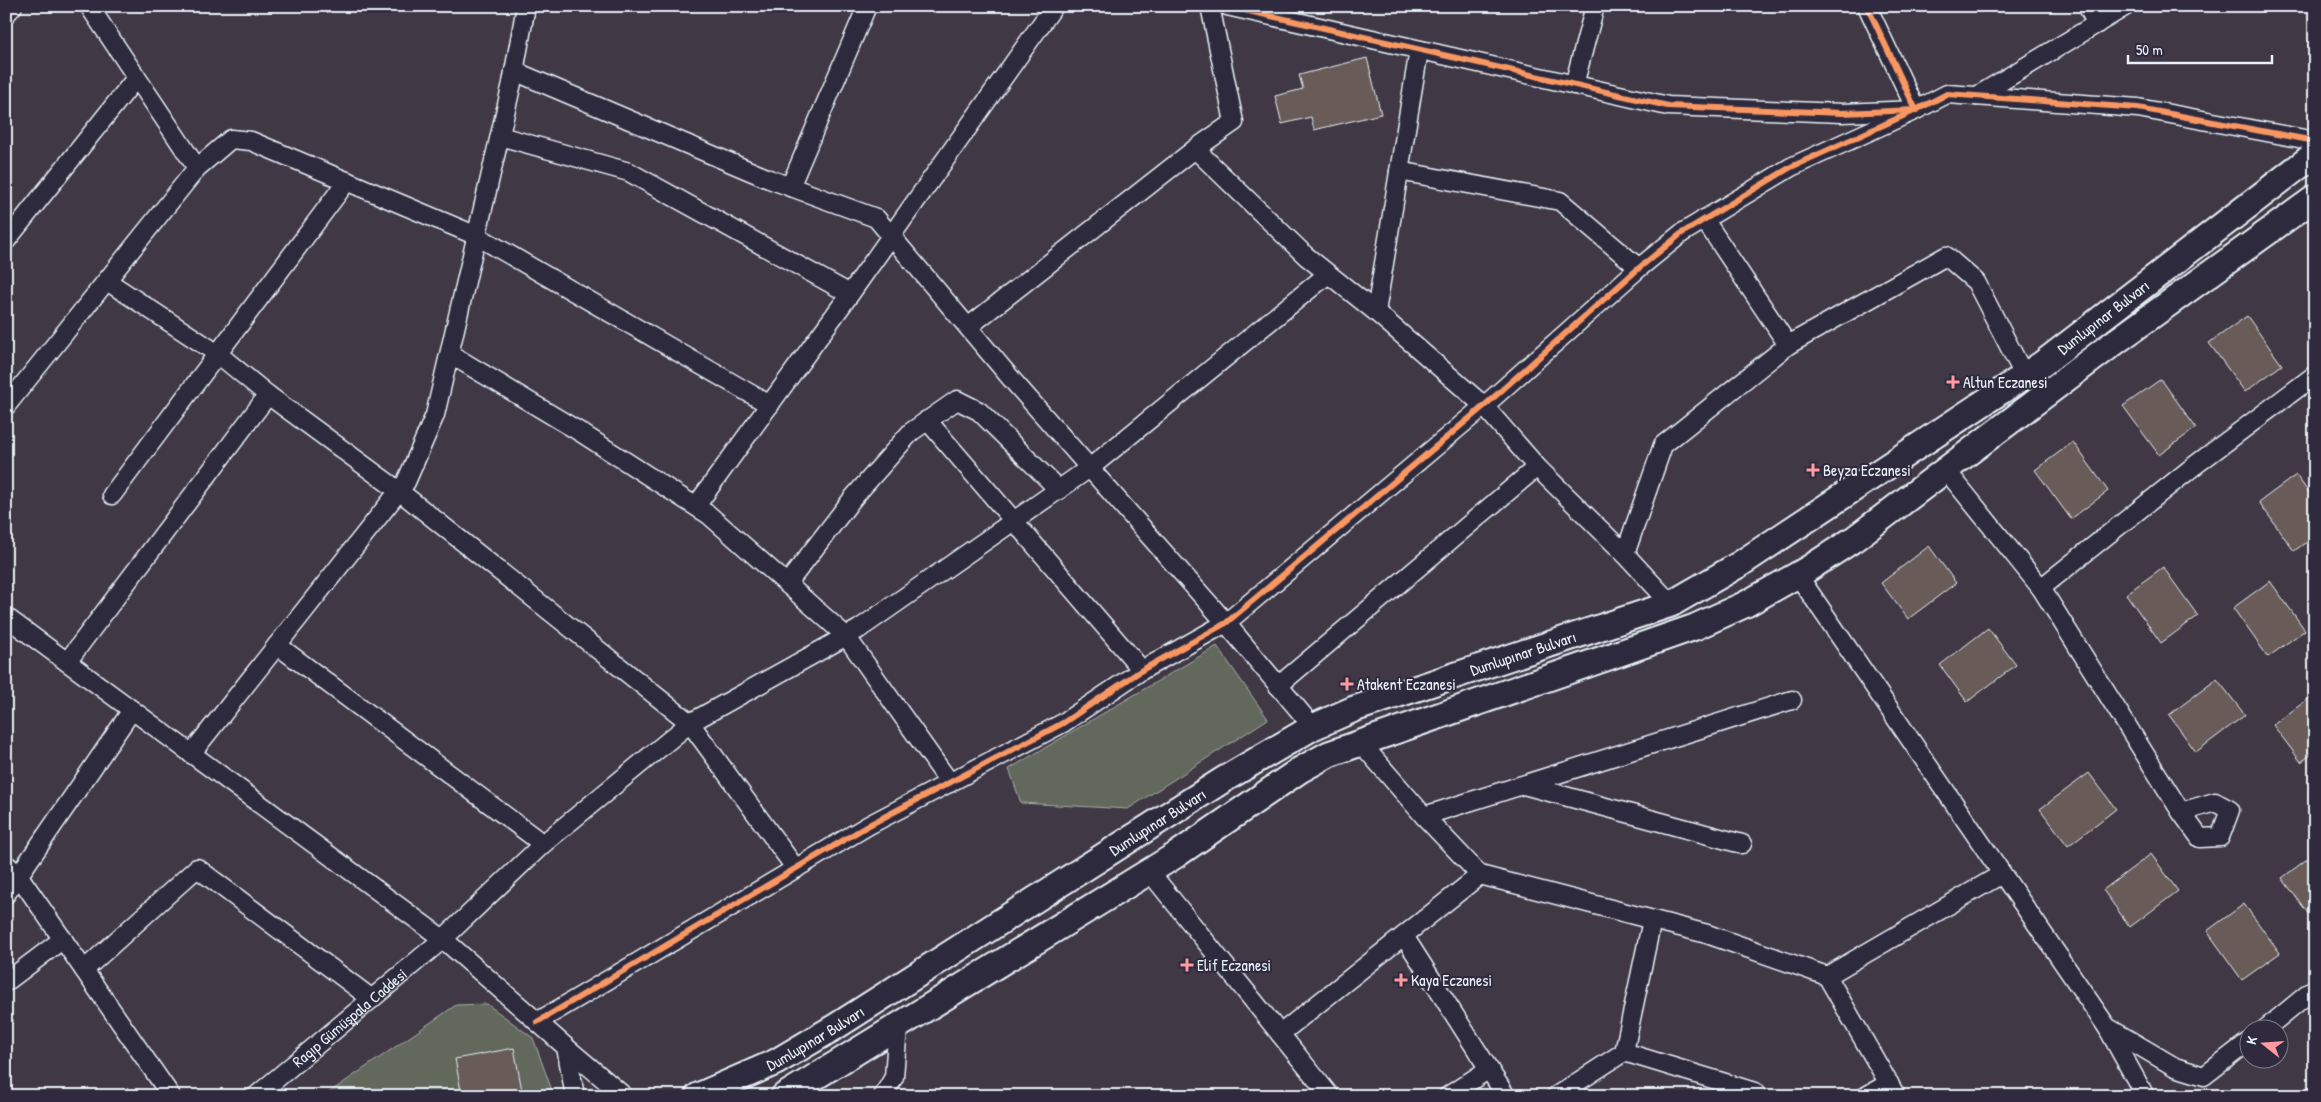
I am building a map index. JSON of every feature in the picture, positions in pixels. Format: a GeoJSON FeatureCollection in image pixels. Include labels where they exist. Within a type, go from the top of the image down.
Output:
{"type":"FeatureCollection","features":[{"type":"Feature","properties":{"kind":"main road","name":"Dumlupınar Bulvarı"},"geometry":{"type":"LineString","coordinates":[[698,1096],[776,1062],[835,1027],[1223,780],[1313,727],[1354,709],[1671,604],[1740,564],[2042,364],[2315,154]]}},
{"type":"Feature","properties":{"kind":"main road","name":"Dumlupınar Bulvarı"},"geometry":{"type":"LineString","coordinates":[[784,1096],[1150,871],[1300,770],[1329,754],[1599,662],[1695,627],[1746,604],[1854,539],[2107,348],[2315,198]]}},
{"type":"Feature","properties":{"kind":"street"},"geometry":{"type":"LineString","coordinates":[[6,14],[13,6]]}},
{"type":"Feature","properties":{"kind":"street"},"geometry":{"type":"LineString","coordinates":[[89,6],[197,168]]}},
{"type":"Feature","properties":{"kind":"street"},"geometry":{"type":"LineString","coordinates":[[191,754],[406,482],[435,415],[500,136],[526,6]]}},
{"type":"Feature","properties":{"kind":"street"},"geometry":{"type":"LineString","coordinates":[[790,187],[867,6]]}},
{"type":"Feature","properties":{"kind":"street"},"geometry":{"type":"LineString","coordinates":[[696,506],[892,236],[1054,6]]}},
{"type":"Feature","properties":{"kind":"street"},"geometry":{"type":"LineString","coordinates":[[968,327],[1195,149],[1234,122],[1210,6]]}},
{"type":"Feature","properties":{"kind":"street"},"geometry":{"type":"LineString","coordinates":[[1227,6],[1668,106],[1842,113],[1916,110]]}},
{"type":"Feature","properties":{"kind":"street"},"geometry":{"type":"LineString","coordinates":[[1574,85],[1595,6]]}},
{"type":"Feature","properties":{"kind":"street"},"geometry":{"type":"LineString","coordinates":[[1868,6],[1916,110]]}},
{"type":"Feature","properties":{"kind":"street"},"geometry":{"type":"LineString","coordinates":[[2087,6],[2097,24]]}},
{"type":"Feature","properties":{"kind":"street"},"geometry":{"type":"LineString","coordinates":[[1978,96],[2126,6]]}},
{"type":"Feature","properties":{"kind":"street"},"geometry":{"type":"LineString","coordinates":[[1376,312],[1419,50]]}},
{"type":"Feature","properties":{"kind":"street"},"geometry":{"type":"LineString","coordinates":[[514,71],[790,187],[876,218],[968,327],[1226,623],[1313,727]]}},
{"type":"Feature","properties":{"kind":"street"},"geometry":{"type":"LineString","coordinates":[[6,241],[136,78]]}},
{"type":"Feature","properties":{"kind":"street"},"geometry":{"type":"LineString","coordinates":[[537,1022],[869,825],[1063,723],[1142,670],[1226,623],[1484,406],[1639,268],[1682,233],[1791,167],[1947,94],[2138,108],[2315,141]]}},
{"type":"Feature","properties":{"kind":"street"},"geometry":{"type":"LineString","coordinates":[[500,136],[629,172],[850,294]]}},
{"type":"Feature","properties":{"kind":"street"},"geometry":{"type":"LineString","coordinates":[[6,406],[197,168],[231,139],[251,141],[477,236],[770,405]]}},
{"type":"Feature","properties":{"kind":"street"},"geometry":{"type":"LineString","coordinates":[[1195,149],[1306,256],[1376,312],[1484,406],[1537,467],[1626,554],[1671,604]]}},
{"type":"Feature","properties":{"kind":"street"},"geometry":{"type":"LineString","coordinates":[[1399,171],[1560,200],[1639,268]]}},
{"type":"Feature","properties":{"kind":"street"},"geometry":{"type":"LineString","coordinates":[[112,495],[348,181]]}},
{"type":"Feature","properties":{"kind":"street"},"geometry":{"type":"LineString","coordinates":[[1704,219],[1788,345]]}},
{"type":"Feature","properties":{"kind":"street"},"geometry":{"type":"LineString","coordinates":[[1626,554],[1664,445],[1788,345],[1946,256],[1976,282],[2024,375]]}},
{"type":"Feature","properties":{"kind":"street","name":"Ragıp Gümüşpala Caddesi"},"geometry":{"type":"LineString","coordinates":[[256,1096],[443,939],[543,844],[690,723],[846,636],[1091,468],[1328,274]]}},
{"type":"Feature","properties":{"kind":"street"},"geometry":{"type":"LineString","coordinates":[[107,281],[218,354],[268,395],[398,492],[690,723],[796,869]]}},
{"type":"Feature","properties":{"kind":"street"},"geometry":{"type":"LineString","coordinates":[[450,354],[580,432],[709,515],[846,636],[950,783]]}},
{"type":"Feature","properties":{"kind":"street"},"geometry":{"type":"LineString","coordinates":[[2041,588],[2194,466],[2315,375]]}},
{"type":"Feature","properties":{"kind":"street"},"geometry":{"type":"LineString","coordinates":[[67,662],[268,395]]}},
{"type":"Feature","properties":{"kind":"street"},"geometry":{"type":"LineString","coordinates":[[786,584],[853,498],[911,432],[957,400],[978,411],[1059,490]]}},
{"type":"Feature","properties":{"kind":"street"},"geometry":{"type":"LineString","coordinates":[[927,420],[1142,670]]}},
{"type":"Feature","properties":{"kind":"street"},"geometry":{"type":"LineString","coordinates":[[1278,686],[1537,467]]}},
{"type":"Feature","properties":{"kind":"street"},"geometry":{"type":"LineString","coordinates":[[1946,470],[2041,588],[2181,812]]}},
{"type":"Feature","properties":{"kind":"street"},"geometry":{"type":"LineString","coordinates":[[1797,574],[2107,1027],[2145,1096]]}},
{"type":"Feature","properties":{"kind":"street"},"geometry":{"type":"LineString","coordinates":[[9,625],[67,662],[443,939],[624,1096]]}},
{"type":"Feature","properties":{"kind":"street"},"geometry":{"type":"LineString","coordinates":[[277,645],[543,844]]}},
{"type":"Feature","properties":{"kind":"street"},"geometry":{"type":"LineString","coordinates":[[1424,816],[1792,700]]}},
{"type":"Feature","properties":{"kind":"street"},"geometry":{"type":"LineString","coordinates":[[6,894],[12,870],[132,710]]}},
{"type":"Feature","properties":{"kind":"street"},"geometry":{"type":"LineString","coordinates":[[1360,742],[1424,816],[1480,875],[1707,934],[1827,976],[1893,1090],[1866,1096]]}},
{"type":"Feature","properties":{"kind":"street"},"geometry":{"type":"LineString","coordinates":[[1524,785],[1742,844]]}},
{"type":"Feature","properties":{"kind":"street"},"geometry":{"type":"LineString","coordinates":[[84,970],[197,868],[372,999]]}},
{"type":"Feature","properties":{"kind":"street"},"geometry":{"type":"LineString","coordinates":[[12,870],[63,939],[171,1096]]}},
{"type":"Feature","properties":{"kind":"street"},"geometry":{"type":"LineString","coordinates":[[1150,871],[1330,1096]]}},
{"type":"Feature","properties":{"kind":"street"},"geometry":{"type":"LineString","coordinates":[[1827,976],[2002,874]]}},
{"type":"Feature","properties":{"kind":"street"},"geometry":{"type":"LineString","coordinates":[[1280,1034],[1480,875]]}},
{"type":"Feature","properties":{"kind":"street"},"geometry":{"type":"LineString","coordinates":[[1556,1096],[1624,1052],[1652,920]]}},
{"type":"Feature","properties":{"kind":"street"},"geometry":{"type":"LineString","coordinates":[[1404,936],[1506,1096]]}},
{"type":"Feature","properties":{"kind":"street"},"geometry":{"type":"LineString","coordinates":[[6,982],[63,939]]}},
{"type":"Feature","properties":{"kind":"street"},"geometry":{"type":"LineString","coordinates":[[2276,1020],[2315,988]]}},
{"type":"Feature","properties":{"kind":"street"},"geometry":{"type":"LineString","coordinates":[[882,1096],[894,1077],[898,1026]]}},
{"type":"Feature","properties":{"kind":"street"},"geometry":{"type":"LineString","coordinates":[[2107,1027],[2174,1067],[2204,1076],[2238,1050]]}},
{"type":"Feature","properties":{"kind":"street"},"geometry":{"type":"LineString","coordinates":[[566,1047],[575,1096]]}},
{"type":"Feature","properties":{"kind":"street"},"geometry":{"type":"LineString","coordinates":[[1624,1052],[1755,1092],[1757,1096]]}},
{"type":"Feature","properties":{"kind":"street"},"geometry":{"type":"LineString","coordinates":[[1448,1096],[1489,1069]]}},
{"type":"Feature","properties":{"kind":"green space"},"geometry":{"type":"Polygon","coordinates":[[[1217,646],[1268,719],[1128,809],[1021,803],[1009,769],[1217,646]]]}},
{"type":"Feature","properties":{"kind":"green space"},"geometry":{"type":"Polygon","coordinates":[[[487,1004],[533,1038],[554,1096],[324,1096],[456,1005],[487,1004]]]}},
{"type":"Feature","properties":{"kind":"building"},"geometry":{"type":"Polygon","coordinates":[[[1367,58],[1381,114],[1314,130],[1311,117],[1282,124],[1275,96],[1303,89],[1299,75],[1367,58]]]}},
{"type":"Feature","properties":{"kind":"building"},"geometry":{"type":"Polygon","coordinates":[[[2247,316],[2282,365],[2245,392],[2209,343],[2247,316]]]}},
{"type":"Feature","properties":{"kind":"building"},"geometry":{"type":"Polygon","coordinates":[[[2161,379],[2196,428],[2159,455],[2123,406],[2161,379]]]}},
{"type":"Feature","properties":{"kind":"building"},"geometry":{"type":"Polygon","coordinates":[[[2073,442],[2108,491],[2071,519],[2035,470],[2073,442]]]}},
{"type":"Feature","properties":{"kind":"building"},"geometry":{"type":"Polygon","coordinates":[[[2296,475],[2315,501],[2315,536],[2294,551],[2259,502],[2296,475]]]}},
{"type":"Feature","properties":{"kind":"building"},"geometry":{"type":"Polygon","coordinates":[[[1929,546],[1956,583],[1908,619],[1881,583],[1929,546]]]}},
{"type":"Feature","properties":{"kind":"building"},"geometry":{"type":"Polygon","coordinates":[[[2163,567],[2198,616],[2161,643],[2126,594],[2163,567]]]}},
{"type":"Feature","properties":{"kind":"building"},"geometry":{"type":"Polygon","coordinates":[[[2270,581],[2305,630],[2268,657],[2233,608],[2270,581]]]}},
{"type":"Feature","properties":{"kind":"building"},"geometry":{"type":"Polygon","coordinates":[[[1988,628],[2016,665],[1967,702],[1940,665],[1988,628]]]}},
{"type":"Feature","properties":{"kind":"building"},"geometry":{"type":"Polygon","coordinates":[[[2217,679],[2245,715],[2196,752],[2169,715],[2217,679]]]}},
{"type":"Feature","properties":{"kind":"building"},"geometry":{"type":"Polygon","coordinates":[[[2315,694],[2315,752],[2301,762],[2273,725],[2315,694]]]}},
{"type":"Feature","properties":{"kind":"building"},"geometry":{"type":"Polygon","coordinates":[[[2089,773],[2116,809],[2068,846],[2040,809],[2089,773]]]}},
{"type":"Feature","properties":{"kind":"building"},"geometry":{"type":"Polygon","coordinates":[[[2315,853],[2315,923],[2282,878],[2315,853]]]}},
{"type":"Feature","properties":{"kind":"building"},"geometry":{"type":"Polygon","coordinates":[[[2151,854],[2178,891],[2130,927],[2103,890],[2151,854]]]}},
{"type":"Feature","properties":{"kind":"building"},"geometry":{"type":"Polygon","coordinates":[[[2244,904],[2280,953],[2242,980],[2207,931],[2244,904]]]}},
{"type":"Feature","properties":{"kind":"building"},"geometry":{"type":"Polygon","coordinates":[[[514,1048],[523,1096],[462,1096],[455,1059],[514,1048]]]}},
{"type":"Feature","properties":{"kind":"cycle path"},"geometry":{"type":"LineString","coordinates":[[1227,6],[1668,106],[1842,113],[1916,110],[1947,94],[2138,108],[2315,141]]}},
{"type":"Feature","properties":{"kind":"cycle path"},"geometry":{"type":"LineString","coordinates":[[537,1022],[869,825],[1063,723],[1142,670],[1226,623],[1484,406],[1639,268],[1682,233],[1791,167],[1916,110],[1867,6]]}},
{"type":"Feature","properties":{"kind":"place","name":"Altun Eczanesi"},"geometry":{"type":"Point","coordinates":[1953,382]}},
{"type":"Feature","properties":{"kind":"place","name":"Beyza Eczanesi"},"geometry":{"type":"Point","coordinates":[1813,470]}},
{"type":"Feature","properties":{"kind":"place","name":"Atakent Eczanesi"},"geometry":{"type":"Point","coordinates":[1347,684]}},
{"type":"Feature","properties":{"kind":"place","name":"Elif Eczanesi"},"geometry":{"type":"Point","coordinates":[1187,965]}},
{"type":"Feature","properties":{"kind":"place","name":"Kaya Eczanesi"},"geometry":{"type":"Point","coordinates":[1401,980]}}]}
